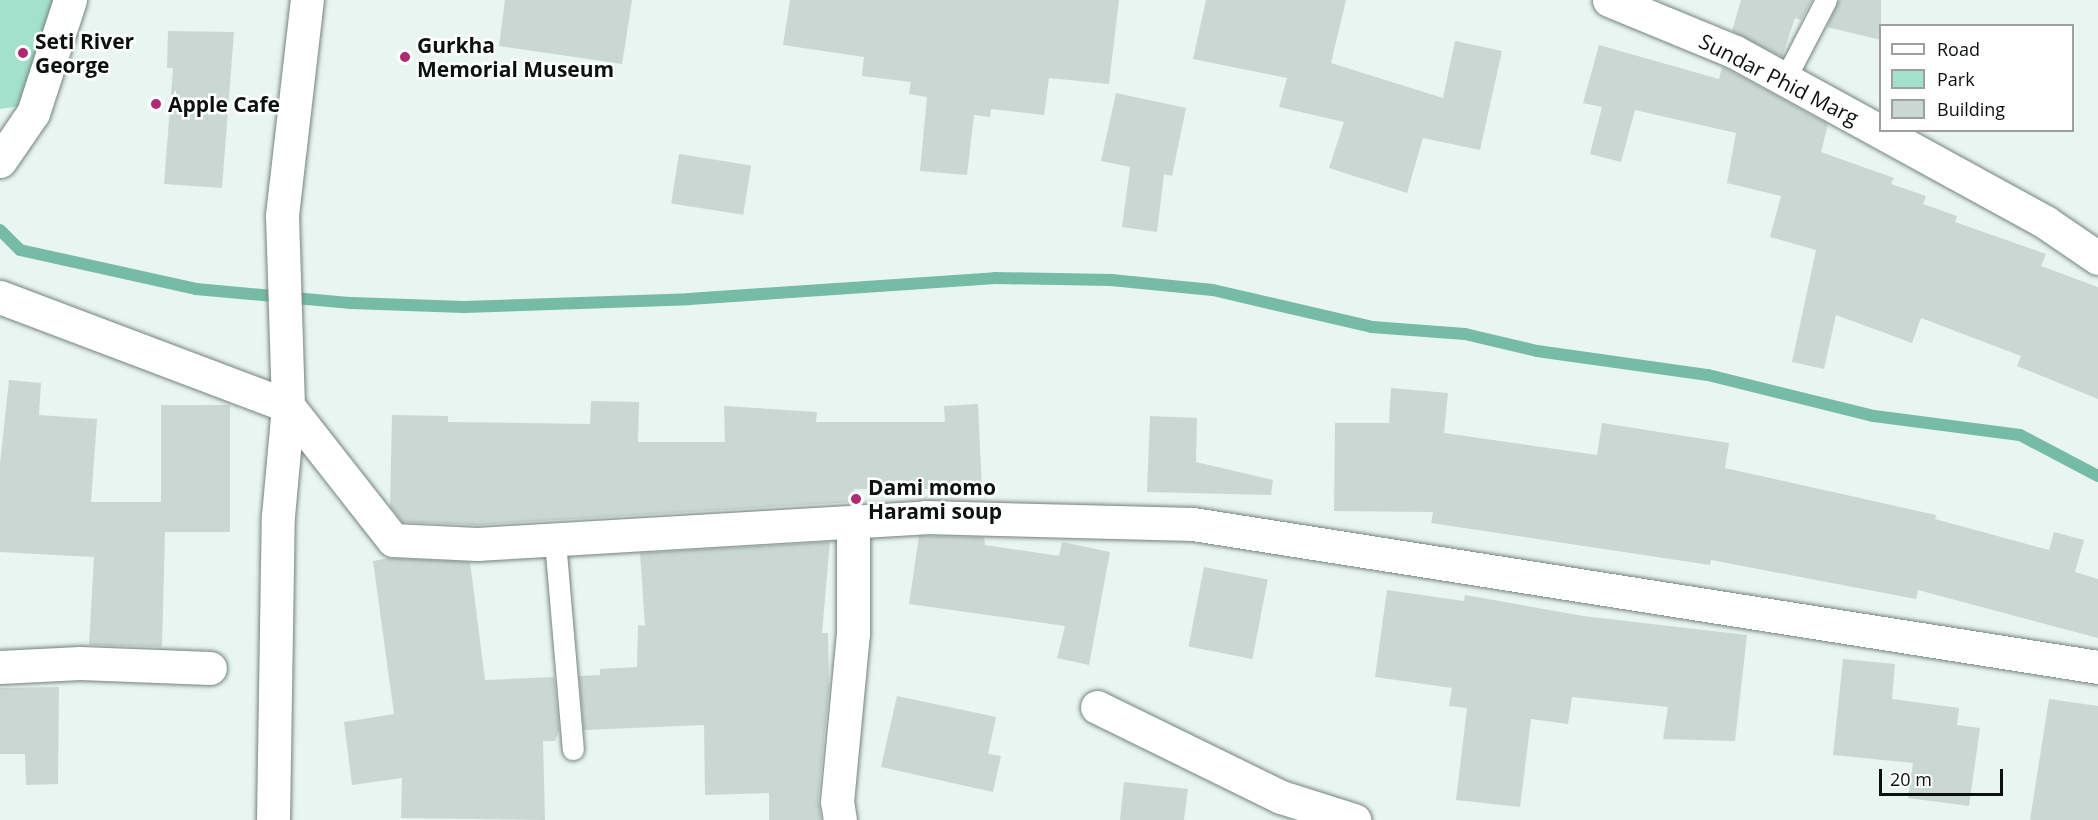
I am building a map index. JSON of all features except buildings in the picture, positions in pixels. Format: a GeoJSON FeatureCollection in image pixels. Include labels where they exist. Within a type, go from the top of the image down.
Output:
{"type":"FeatureCollection","features":[{"type":"Feature","properties":{"kind":"street"},"geometry":{"type":"LineString","coordinates":[[3,152],[33,113],[70,0]]}},
{"type":"Feature","properties":{"kind":"street"},"geometry":{"type":"LineString","coordinates":[[273,820],[278,516],[288,406],[282,214],[307,0]]}},
{"type":"Feature","properties":{"kind":"street","name":"Sundar Phid Marg"},"geometry":{"type":"LineString","coordinates":[[1609,0],[1735,52],[1879,131]]}},
{"type":"Feature","properties":{"kind":"street","name":"Sundar Phid Marg"},"geometry":{"type":"LineString","coordinates":[[1881,132],[2045,222],[2098,258]]}},
{"type":"Feature","properties":{"kind":"street"},"geometry":{"type":"LineString","coordinates":[[0,297],[288,406],[393,540],[477,544],[555,541],[925,517],[1193,524],[2098,667]]}},
{"type":"Feature","properties":{"kind":"street"},"geometry":{"type":"LineString","coordinates":[[840,820],[837,802],[853,634],[853,522]]}},
{"type":"Feature","properties":{"kind":"street"},"geometry":{"type":"LineString","coordinates":[[0,667],[80,663],[210,668]]}},
{"type":"Feature","properties":{"kind":"street"},"geometry":{"type":"LineString","coordinates":[[1097,707],[1280,808],[1354,820]]}},
{"type":"Feature","properties":{"kind":"lane"},"geometry":{"type":"LineString","coordinates":[[1785,79],[1826,0]]}},
{"type":"Feature","properties":{"kind":"lane"},"geometry":{"type":"LineString","coordinates":[[555,541],[573,749]]}},
{"type":"Feature","properties":{"kind":"green space","name":"Seti River George"},"geometry":{"type":"Polygon","coordinates":[[[0,0],[65,0],[26,105],[0,109],[0,0]]]}},
{"type":"Feature","properties":{"kind":"waterway"},"geometry":{"type":"LineString","coordinates":[[0,230],[20,250],[196,289],[351,303],[464,307],[689,299],[995,278],[1111,280],[1213,290],[1372,327],[1465,334],[1537,351],[1708,375],[1874,416],[2020,435],[2098,476]]}},
{"type":"Feature","properties":{"kind":"place","name":"Seti River George"},"geometry":{"type":"Point","coordinates":[23,53]}},
{"type":"Feature","properties":{"kind":"place","name":"Gurkha Memorial Museum"},"geometry":{"type":"Point","coordinates":[405,57]}},
{"type":"Feature","properties":{"kind":"place","name":"Apple Cafe"},"geometry":{"type":"Point","coordinates":[156,104]}},
{"type":"Feature","properties":{"kind":"place","name":"Dami momo Harami soup"},"geometry":{"type":"Point","coordinates":[856,499]}}]}
